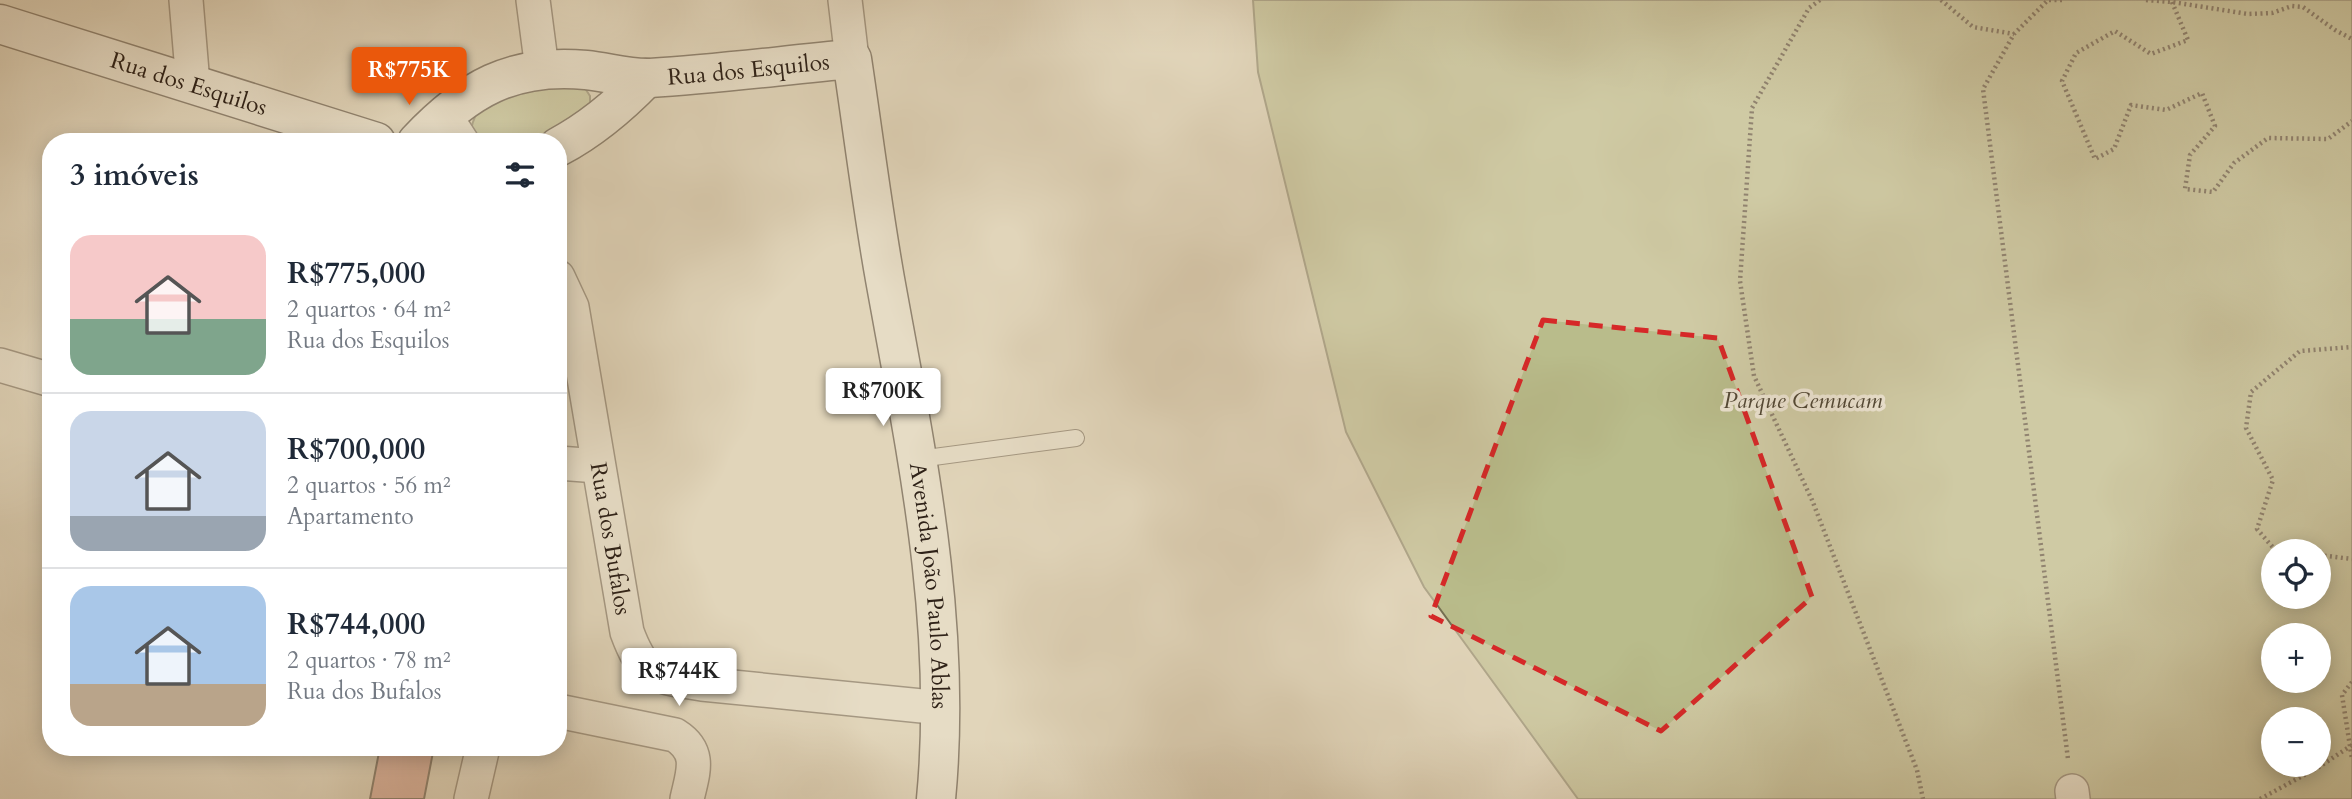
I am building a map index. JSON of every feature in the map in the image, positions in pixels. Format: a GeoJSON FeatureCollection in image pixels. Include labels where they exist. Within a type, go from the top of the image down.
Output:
{"type":"FeatureCollection","features":[{"type":"Feature","properties":{"kind":"street"},"geometry":{"type":"LineString","coordinates":[[186,0],[193,84]]}},
{"type":"Feature","properties":{"kind":"street"},"geometry":{"type":"LineString","coordinates":[[533,0],[542,69]]}},
{"type":"Feature","properties":{"kind":"street","name":"Avenida João Paulo Ablas"},"geometry":{"type":"LineString","coordinates":[[845,0],[885,276],[919,459],[936,604],[942,708],[936,799]]}},
{"type":"Feature","properties":{"kind":"street","name":"Rua dos Esquilos"},"geometry":{"type":"LineString","coordinates":[[0,24],[348,133]]}},
{"type":"Feature","properties":{"kind":"street","name":"Rua dos Esquilos"},"geometry":{"type":"LineString","coordinates":[[453,128],[488,86],[512,75],[542,69],[584,70],[646,78],[852,59]]}},
{"type":"Feature","properties":{"kind":"street","name":"Rua dos Esquilos"},"geometry":{"type":"LineString","coordinates":[[567,143],[619,106],[646,78]]}},
{"type":"Feature","properties":{"kind":"street","name":"Rua dos Bufalos"},"geometry":{"type":"LineString","coordinates":[[567,296],[572,307],[626,632],[636,656],[645,668],[669,679],[702,684],[942,708]]}},
{"type":"Feature","properties":{"kind":"street"},"geometry":{"type":"LineString","coordinates":[[0,365],[42,377]]}},
{"type":"Feature","properties":{"kind":"street"},"geometry":{"type":"LineString","coordinates":[[567,464],[598,466]]}},
{"type":"Feature","properties":{"kind":"street"},"geometry":{"type":"LineString","coordinates":[[567,713],[675,735],[688,743],[694,756],[687,799]]}},
{"type":"Feature","properties":{"kind":"street"},"geometry":{"type":"LineString","coordinates":[[471,799],[481,756]]}},
{"type":"Feature","properties":{"kind":"lane"},"geometry":{"type":"LineString","coordinates":[[919,459],[1076,438]]}},
{"type":"Feature","properties":{"kind":"path"},"geometry":{"type":"LineString","coordinates":[[1820,0],[1809,8],[1752,108],[1740,281],[1754,376],[1812,500],[1917,770],[1923,799]]}},
{"type":"Feature","properties":{"kind":"path"},"geometry":{"type":"LineString","coordinates":[[1941,0],[1973,27],[2014,34]]}},
{"type":"Feature","properties":{"kind":"path"},"geometry":{"type":"LineString","coordinates":[[2062,0],[2048,0],[2014,34],[1983,89],[2073,795]]}},
{"type":"Feature","properties":{"kind":"path"},"geometry":{"type":"LineString","coordinates":[[2146,0],[2248,14],[2272,13],[2292,6],[2303,7],[2352,39]]}},
{"type":"Feature","properties":{"kind":"path"},"geometry":{"type":"LineString","coordinates":[[2172,2],[2188,40],[2151,54],[2115,31],[2076,53],[2071,62],[2062,81],[2095,159],[2114,149],[2131,105],[2166,110],[2202,93],[2215,126],[2190,155],[2185,189],[2213,192],[2234,163],[2268,138],[2328,139],[2352,121]]}},
{"type":"Feature","properties":{"kind":"path"},"geometry":{"type":"LineString","coordinates":[[2266,539],[2257,529],[2273,480],[2246,428],[2251,392],[2300,351],[2352,347]]}},
{"type":"Feature","properties":{"kind":"path"},"geometry":{"type":"LineString","coordinates":[[2331,556],[2352,559]]}},
{"type":"Feature","properties":{"kind":"path"},"geometry":{"type":"LineString","coordinates":[[2352,682],[2342,695],[2352,759]]}},
{"type":"Feature","properties":{"kind":"path"},"geometry":{"type":"LineString","coordinates":[[2260,799],[2319,767],[2352,745]]}},
{"type":"Feature","properties":{"kind":"highlighted area"},"geometry":{"type":"Polygon","coordinates":[[[1543,320],[1718,338],[1812,597],[1661,731],[1431,616],[1543,320]]]}},
{"type":"Feature","properties":{"kind":"green space","name":"Parque Cemucam"},"geometry":{"type":"Polygon","coordinates":[[[1253,0],[2352,0],[2352,799],[1578,799],[1424,587],[1346,432],[1258,72],[1253,0]]]}},
{"type":"Feature","properties":{"kind":"green space"},"geometry":{"type":"Polygon","coordinates":[[[583,85],[590,96],[590,105],[549,133],[473,133],[471,130],[477,114],[487,102],[500,94],[533,87],[583,85]]]}},
{"type":"Feature","properties":{"kind":"building"},"geometry":{"type":"Polygon","coordinates":[[[378,756],[432,756],[424,799],[370,799],[378,756]]]}}]}
